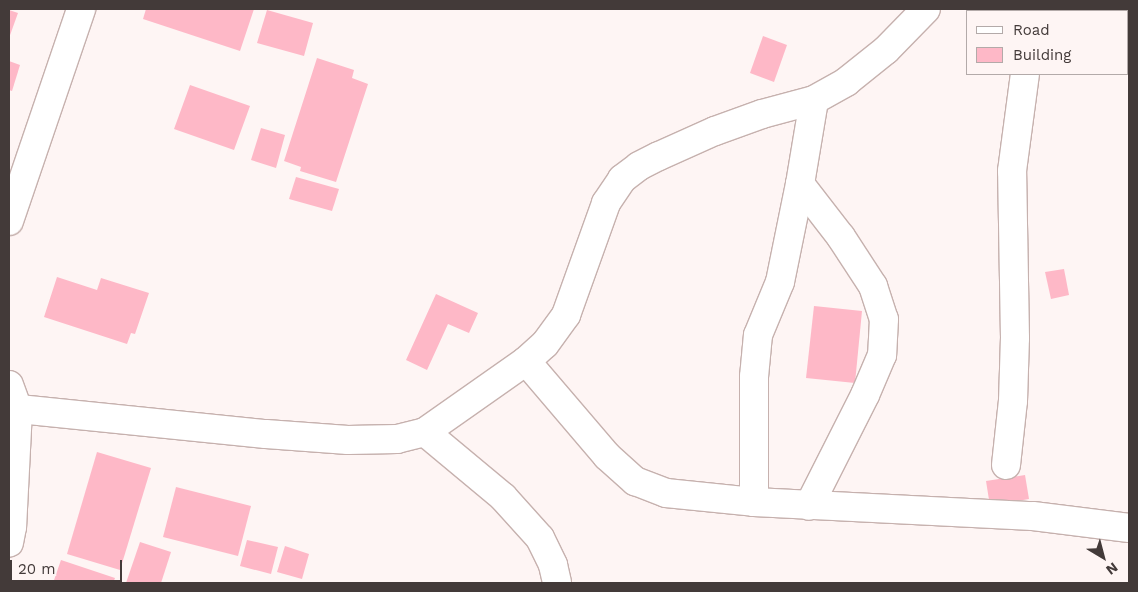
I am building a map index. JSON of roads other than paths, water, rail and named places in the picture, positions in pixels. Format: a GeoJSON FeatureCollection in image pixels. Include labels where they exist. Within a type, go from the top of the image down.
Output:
{"type":"FeatureCollection","features":[{"type":"Feature","properties":{"kind":"street"},"geometry":{"type":"LineString","coordinates":[[9,221],[81,9]]}},
{"type":"Feature","properties":{"kind":"street"},"geometry":{"type":"LineString","coordinates":[[9,543],[12,526],[12,401],[348,440],[397,439],[425,432],[526,361],[545,344],[566,315],[606,203],[622,178],[658,156],[715,131],[762,114],[814,100],[846,82],[872,61],[926,9]]}},
{"type":"Feature","properties":{"kind":"street"},"geometry":{"type":"LineString","coordinates":[[1006,465],[1014,401],[1015,338],[1012,171],[1025,75]]}},
{"type":"Feature","properties":{"kind":"street"},"geometry":{"type":"LineString","coordinates":[[754,502],[754,386],[758,335],[780,282],[800,184],[814,100]]}},
{"type":"Feature","properties":{"kind":"street"},"geometry":{"type":"LineString","coordinates":[[800,184],[841,238],[873,286],[884,319],[882,355],[809,506]]}},
{"type":"Feature","properties":{"kind":"street"},"geometry":{"type":"LineString","coordinates":[[526,361],[607,456],[635,481],[666,493],[809,506],[1033,516],[1129,528]]}},
{"type":"Feature","properties":{"kind":"street"},"geometry":{"type":"LineString","coordinates":[[425,432],[503,497],[540,538],[553,565],[557,583]]}}]}
